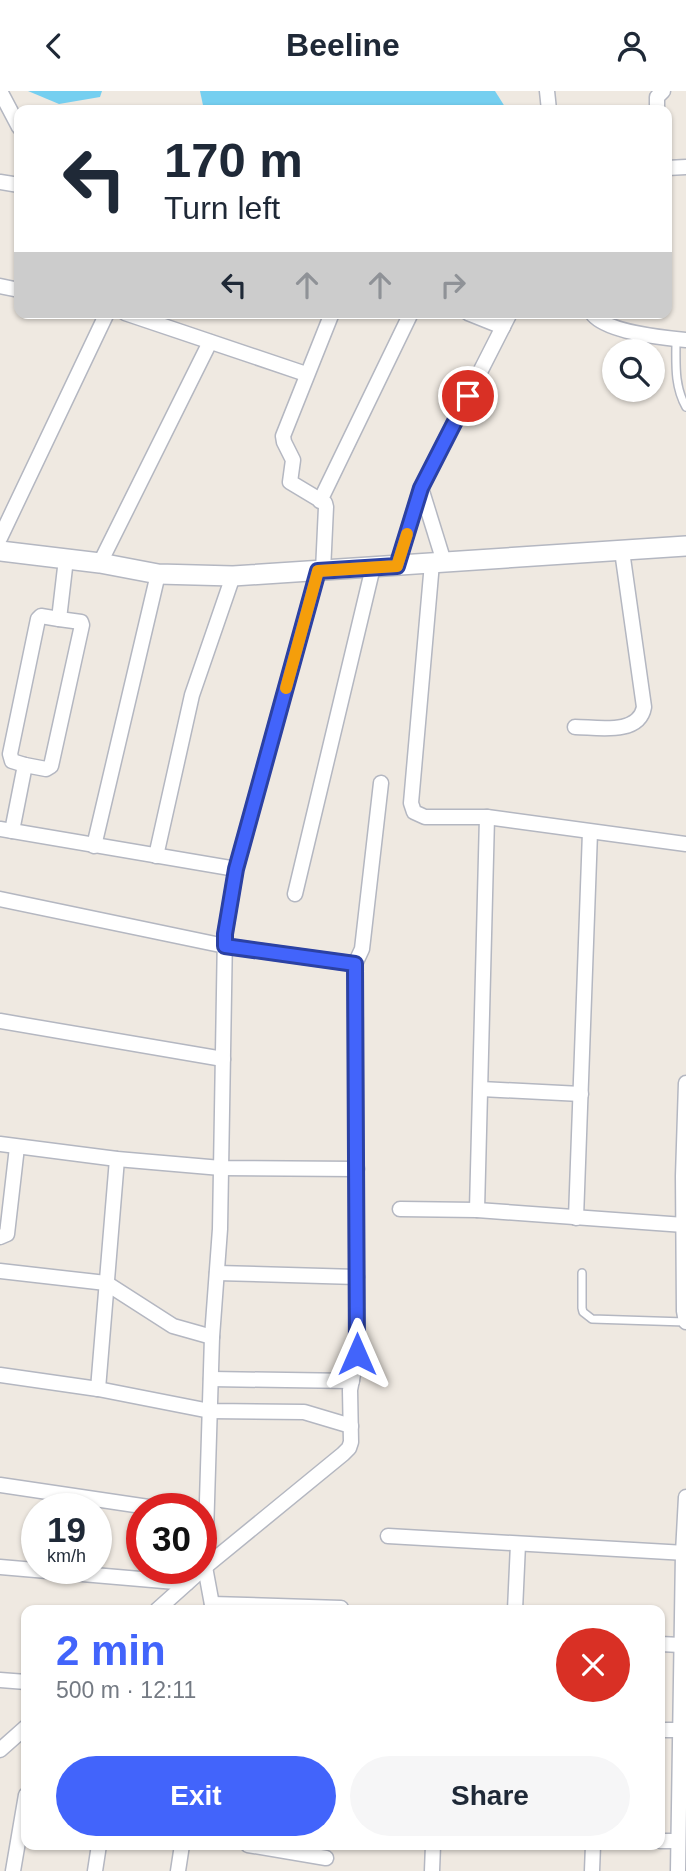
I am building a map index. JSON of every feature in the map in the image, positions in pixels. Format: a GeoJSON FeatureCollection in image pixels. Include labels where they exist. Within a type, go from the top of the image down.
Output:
{"type":"FeatureCollection","features":[{"type":"Feature","properties":{"kind":"street"},"geometry":{"type":"LineString","coordinates":[[0,91],[14,118]]}},
{"type":"Feature","properties":{"kind":"street"},"geometry":{"type":"LineString","coordinates":[[0,538],[104,319]]}},
{"type":"Feature","properties":{"kind":"street"},"geometry":{"type":"LineString","coordinates":[[143,319],[306,375]]}},
{"type":"Feature","properties":{"kind":"street"},"geometry":{"type":"LineString","coordinates":[[205,1493],[220,1229],[225,934],[236,869],[321,571],[326,511],[324,503],[290,482],[293,460],[283,439],[329,319]]}},
{"type":"Feature","properties":{"kind":"street"},"geometry":{"type":"LineString","coordinates":[[320,501],[408,319]]}},
{"type":"Feature","properties":{"kind":"street"},"geometry":{"type":"LineString","coordinates":[[483,319],[503,327]]}},
{"type":"Feature","properties":{"kind":"street"},"geometry":{"type":"LineString","coordinates":[[397,566],[421,488],[507,319]]}},
{"type":"Feature","properties":{"kind":"street"},"geometry":{"type":"LineString","coordinates":[[595,319],[641,335],[681,340]]}},
{"type":"Feature","properties":{"kind":"street"},"geometry":{"type":"LineString","coordinates":[[100,563],[210,342]]}},
{"type":"Feature","properties":{"kind":"street"},"geometry":{"type":"LineString","coordinates":[[421,488],[438,563],[412,806],[414,812],[425,817],[488,817],[686,844]]}},
{"type":"Feature","properties":{"kind":"street"},"geometry":{"type":"LineString","coordinates":[[0,551],[100,563],[158,574],[233,576],[686,547]]}},
{"type":"Feature","properties":{"kind":"street"},"geometry":{"type":"LineString","coordinates":[[575,727],[632,725],[643,714],[622,551]]}},
{"type":"Feature","properties":{"kind":"street"},"geometry":{"type":"LineString","coordinates":[[59,619],[66,559]]}},
{"type":"Feature","properties":{"kind":"street"},"geometry":{"type":"LineString","coordinates":[[295,894],[373,567]]}},
{"type":"Feature","properties":{"kind":"street"},"geometry":{"type":"LineString","coordinates":[[94,846],[158,574]]}},
{"type":"Feature","properties":{"kind":"street"},"geometry":{"type":"LineString","coordinates":[[156,856],[192,695],[233,576]]}},
{"type":"Feature","properties":{"kind":"street"},"geometry":{"type":"LineString","coordinates":[[41,616],[59,619],[81,622],[82,625],[51,766],[46,769],[12,761],[10,757],[38,619],[41,616]]}},
{"type":"Feature","properties":{"kind":"street"},"geometry":{"type":"LineString","coordinates":[[25,765],[6,830],[236,869]]}},
{"type":"Feature","properties":{"kind":"street"},"geometry":{"type":"LineString","coordinates":[[217,1557],[343,1454],[351,1442],[352,1381],[357,1354],[355,964],[362,949],[381,783]]}},
{"type":"Feature","properties":{"kind":"street"},"geometry":{"type":"LineString","coordinates":[[477,1210],[488,817]]}},
{"type":"Feature","properties":{"kind":"street"},"geometry":{"type":"LineString","coordinates":[[576,1218],[590,832]]}},
{"type":"Feature","properties":{"kind":"street"},"geometry":{"type":"LineString","coordinates":[[0,899],[225,946],[355,964]]}},
{"type":"Feature","properties":{"kind":"street"},"geometry":{"type":"LineString","coordinates":[[0,1021],[223,1059]]}},
{"type":"Feature","properties":{"kind":"street"},"geometry":{"type":"LineString","coordinates":[[686,1083],[683,1175],[686,1322]]}},
{"type":"Feature","properties":{"kind":"street"},"geometry":{"type":"LineString","coordinates":[[481,1090],[581,1094]]}},
{"type":"Feature","properties":{"kind":"street"},"geometry":{"type":"LineString","coordinates":[[0,1145],[221,1168],[357,1168]]}},
{"type":"Feature","properties":{"kind":"street"},"geometry":{"type":"LineString","coordinates":[[0,1237],[7,1234],[18,1147]]}},
{"type":"Feature","properties":{"kind":"street"},"geometry":{"type":"LineString","coordinates":[[98,1389],[117,1159]]}},
{"type":"Feature","properties":{"kind":"street"},"geometry":{"type":"LineString","coordinates":[[400,1209],[477,1210],[684,1225]]}},
{"type":"Feature","properties":{"kind":"street"},"geometry":{"type":"LineString","coordinates":[[0,1271],[106,1283],[173,1326],[212,1337]]}},
{"type":"Feature","properties":{"kind":"street"},"geometry":{"type":"LineString","coordinates":[[217,1273],[357,1277]]}},
{"type":"Feature","properties":{"kind":"street"},"geometry":{"type":"LineString","coordinates":[[0,1375],[98,1389],[210,1411],[304,1412],[351,1426]]}},
{"type":"Feature","properties":{"kind":"street"},"geometry":{"type":"LineString","coordinates":[[211,1379],[352,1381]]}},
{"type":"Feature","properties":{"kind":"street"},"geometry":{"type":"LineString","coordinates":[[0,1485],[126,1504]]}},
{"type":"Feature","properties":{"kind":"street"},"geometry":{"type":"LineString","coordinates":[[678,1871],[683,1764],[680,1730],[686,1497]]}},
{"type":"Feature","properties":{"kind":"street"},"geometry":{"type":"LineString","coordinates":[[388,1536],[685,1553]]}},
{"type":"Feature","properties":{"kind":"street"},"geometry":{"type":"LineString","coordinates":[[515,1605],[518,1544]]}},
{"type":"Feature","properties":{"kind":"street"},"geometry":{"type":"LineString","coordinates":[[0,1567],[126,1578]]}},
{"type":"Feature","properties":{"kind":"street"},"geometry":{"type":"LineString","coordinates":[[163,1605],[187,1584]]}},
{"type":"Feature","properties":{"kind":"street"},"geometry":{"type":"LineString","coordinates":[[208,1584],[212,1605]]}},
{"type":"Feature","properties":{"kind":"street"},"geometry":{"type":"LineString","coordinates":[[665,1643],[683,1640]]}},
{"type":"Feature","properties":{"kind":"street"},"geometry":{"type":"LineString","coordinates":[[0,1680],[21,1682]]}},
{"type":"Feature","properties":{"kind":"street"},"geometry":{"type":"LineString","coordinates":[[665,1730],[680,1730]]}},
{"type":"Feature","properties":{"kind":"street"},"geometry":{"type":"LineString","coordinates":[[0,1750],[21,1731]]}},
{"type":"Feature","properties":{"kind":"street"},"geometry":{"type":"LineString","coordinates":[[8,1869],[21,1816]]}},
{"type":"Feature","properties":{"kind":"street"},"geometry":{"type":"LineString","coordinates":[[665,1840],[678,1841]]}},
{"type":"Feature","properties":{"kind":"street"},"geometry":{"type":"LineString","coordinates":[[95,1871],[98,1850]]}},
{"type":"Feature","properties":{"kind":"street"},"geometry":{"type":"LineString","coordinates":[[178,1871],[180,1850]]}},
{"type":"Feature","properties":{"kind":"street"},"geometry":{"type":"LineString","coordinates":[[276,1850],[326,1859]]}},
{"type":"Feature","properties":{"kind":"street"},"geometry":{"type":"LineString","coordinates":[[432,1871],[433,1850]]}},
{"type":"Feature","properties":{"kind":"street"},"geometry":{"type":"LineString","coordinates":[[592,1871],[593,1850]]}},
{"type":"Feature","properties":{"kind":"lane"},"geometry":{"type":"LineString","coordinates":[[681,340],[677,385],[686,407]]}},
{"type":"Feature","properties":{"kind":"lane"},"geometry":{"type":"LineString","coordinates":[[582,1273],[583,1313],[592,1319],[686,1322]]}},
{"type":"Feature","properties":{"kind":"water"},"geometry":{"type":"Polygon","coordinates":[[[28,91],[102,91],[100,97],[59,104],[28,91]]]}},
{"type":"Feature","properties":{"kind":"water"},"geometry":{"type":"Polygon","coordinates":[[[200,91],[495,91],[504,105],[203,105],[200,91]]]}},
{"type":"Feature","properties":{"kind":"slow traffic"},"geometry":{"type":"LineString","coordinates":[[286,688],[318,571],[397,566],[407,534]]}},
{"type":"Feature","properties":{"kind":"route"},"geometry":{"type":"LineString","coordinates":[[357,1354],[355,964],[225,946],[225,934],[236,869],[318,571],[397,566],[421,488],[468,396]]}}]}
